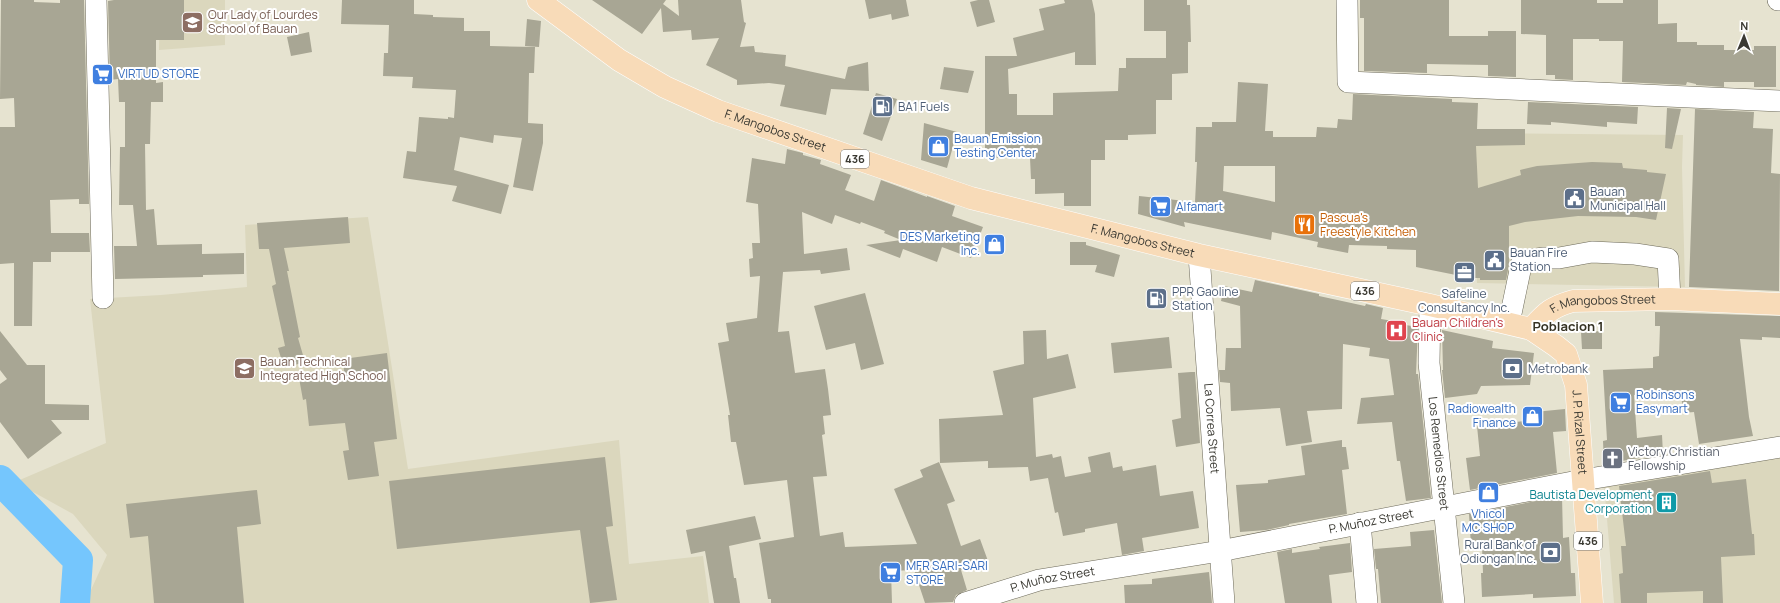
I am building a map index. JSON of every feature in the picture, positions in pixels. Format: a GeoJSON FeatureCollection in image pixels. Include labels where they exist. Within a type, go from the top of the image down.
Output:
{"type":"FeatureCollection","features":[{"type":"Feature","properties":{"kind":"main road","name":"F. Mangobos Street"},"geometry":{"type":"LineString","coordinates":[[538,0],[619,60],[665,87],[718,111],[971,198],[1199,255],[1430,305],[1531,329],[1548,310],[1573,301],[1670,298],[1780,304]]}},
{"type":"Feature","properties":{"kind":"main road","name":"J. P. Rizal Street"},"geometry":{"type":"LineString","coordinates":[[1531,329],[1566,354],[1576,385],[1592,603]]}},
{"type":"Feature","properties":{"kind":"street"},"geometry":{"type":"LineString","coordinates":[[96,0],[103,298]]}},
{"type":"Feature","properties":{"kind":"street"},"geometry":{"type":"LineString","coordinates":[[1347,0],[1348,82],[1780,101]]}},
{"type":"Feature","properties":{"kind":"street"},"geometry":{"type":"LineString","coordinates":[[1509,323],[1522,261],[1544,258],[1559,258],[1592,252],[1635,254],[1668,259],[1670,298]]}},
{"type":"Feature","properties":{"kind":"street","name":"La Correa Street"},"geometry":{"type":"LineString","coordinates":[[1199,255],[1224,603]]}},
{"type":"Feature","properties":{"kind":"street","name":"Los Remedios Street"},"geometry":{"type":"LineString","coordinates":[[1430,305],[1429,363],[1454,603]]}},
{"type":"Feature","properties":{"kind":"street","name":"P. Muñoz Street"},"geometry":{"type":"LineString","coordinates":[[965,603],[1039,580],[1220,551],[1583,480],[1780,447]]}},
{"type":"Feature","properties":{"kind":"street"},"geometry":{"type":"LineString","coordinates":[[1360,523],[1367,603]]}},
{"type":"Feature","properties":{"kind":"shaded area","name":"Our Lady of Lourdes School of Bauan"},"geometry":{"type":"Polygon","coordinates":[[[160,0],[225,0],[225,45],[159,50],[160,0]]]}},
{"type":"Feature","properties":{"kind":"shaded area"},"geometry":{"type":"Polygon","coordinates":[[[1474,133],[1683,135],[1682,167],[1685,287],[1477,283],[1474,133]]]}},
{"type":"Feature","properties":{"kind":"shaded area","name":"Bauan Technical Integrated High School"},"geometry":{"type":"Polygon","coordinates":[[[368,217],[408,469],[619,440],[629,564],[703,556],[709,603],[85,603],[107,555],[73,514],[15,482],[106,443],[90,299],[161,295],[247,287],[245,225],[368,217]]]}},
{"type":"Feature","properties":{"kind":"shaded area"},"geometry":{"type":"Polygon","coordinates":[[[1780,458],[1780,603],[1614,603],[1604,483],[1780,458]]]}},
{"type":"Feature","properties":{"kind":"building"},"geometry":{"type":"Polygon","coordinates":[[[1,0],[34,0],[34,2],[60,3],[60,0],[84,0],[89,204],[79,204],[79,199],[50,200],[51,233],[89,233],[90,252],[51,252],[51,262],[33,262],[32,326],[14,326],[14,263],[0,264],[0,127],[15,127],[14,98],[0,99],[1,0]]]}},
{"type":"Feature","properties":{"kind":"building"},"geometry":{"type":"Polygon","coordinates":[[[184,0],[184,40],[156,40],[156,83],[163,82],[163,102],[151,102],[150,144],[145,144],[146,210],[154,209],[157,245],[202,244],[202,254],[244,253],[244,274],[203,275],[203,277],[115,279],[114,246],[137,246],[133,205],[119,205],[120,147],[125,147],[125,102],[119,102],[118,79],[110,80],[108,1],[184,0]]]}},
{"type":"Feature","properties":{"kind":"building"},"geometry":{"type":"Polygon","coordinates":[[[342,0],[414,0],[414,14],[433,15],[433,17],[464,18],[464,31],[490,31],[490,46],[535,47],[534,73],[529,73],[528,123],[543,124],[543,143],[533,191],[513,187],[522,138],[494,135],[493,143],[460,137],[454,170],[509,185],[501,214],[452,201],[457,186],[403,178],[407,151],[416,152],[419,117],[454,118],[456,90],[412,88],[413,77],[383,76],[384,53],[388,53],[389,25],[341,24],[342,0]]]}},
{"type":"Feature","properties":{"kind":"building"},"geometry":{"type":"Polygon","coordinates":[[[592,0],[666,0],[663,4],[679,16],[678,0],[741,0],[744,22],[746,23],[740,47],[754,46],[755,52],[786,55],[785,66],[845,79],[848,67],[868,62],[869,91],[831,89],[826,115],[780,106],[785,85],[769,83],[737,85],[737,80],[706,65],[719,38],[692,40],[691,30],[663,32],[661,8],[642,34],[592,0]]]}},
{"type":"Feature","properties":{"kind":"building"},"geometry":{"type":"Polygon","coordinates":[[[865,0],[906,0],[909,16],[892,20],[891,14],[869,19],[865,0]]]}},
{"type":"Feature","properties":{"kind":"building"},"geometry":{"type":"Polygon","coordinates":[[[989,0],[995,22],[977,27],[970,2],[989,0]]]}},
{"type":"Feature","properties":{"kind":"building"},"geometry":{"type":"Polygon","coordinates":[[[1064,0],[1092,0],[1095,14],[1096,65],[1075,65],[1075,52],[1008,69],[1009,94],[1017,94],[1017,115],[1053,115],[1053,93],[1118,91],[1119,68],[1126,68],[1126,58],[1166,58],[1166,31],[1144,31],[1144,0],[1187,0],[1187,5],[1190,5],[1191,42],[1188,42],[1188,73],[1172,74],[1172,100],[1156,100],[1156,134],[1128,135],[1128,140],[1105,140],[1105,160],[1091,160],[1091,206],[1064,206],[1064,193],[1035,194],[1035,179],[1031,179],[1030,158],[985,158],[985,56],[1017,56],[1013,38],[1044,30],[1039,9],[1065,3],[1064,0]]]}},
{"type":"Feature","properties":{"kind":"building"},"geometry":{"type":"Polygon","coordinates":[[[1360,0],[1449,0],[1449,36],[1488,36],[1488,31],[1516,31],[1516,77],[1488,76],[1488,65],[1427,64],[1427,73],[1364,71],[1364,18],[1360,18],[1360,0]]]}},
{"type":"Feature","properties":{"kind":"building"},"geometry":{"type":"Polygon","coordinates":[[[1521,0],[1597,0],[1597,3],[1623,3],[1623,0],[1658,0],[1658,24],[1677,23],[1677,42],[1697,42],[1697,45],[1724,45],[1724,50],[1754,50],[1754,46],[1776,46],[1776,87],[1754,87],[1754,82],[1724,82],[1724,87],[1696,85],[1687,82],[1686,85],[1622,82],[1623,41],[1599,41],[1599,39],[1573,39],[1573,80],[1555,79],[1555,75],[1546,75],[1546,35],[1521,34],[1521,0]]]}},
{"type":"Feature","properties":{"kind":"building"},"geometry":{"type":"Polygon","coordinates":[[[527,19],[541,21],[539,47],[525,46],[527,19]]]}},
{"type":"Feature","properties":{"kind":"building"},"geometry":{"type":"Polygon","coordinates":[[[309,32],[312,52],[291,56],[287,37],[309,32]]]}},
{"type":"Feature","properties":{"kind":"building"},"geometry":{"type":"Polygon","coordinates":[[[944,67],[974,71],[968,93],[940,89],[944,67]]]}},
{"type":"Feature","properties":{"kind":"building"},"geometry":{"type":"Polygon","coordinates":[[[1238,82],[1268,84],[1265,131],[1273,131],[1273,137],[1316,137],[1317,127],[1337,128],[1338,119],[1352,120],[1353,94],[1452,99],[1452,102],[1478,103],[1477,129],[1525,129],[1525,145],[1476,146],[1478,188],[1521,175],[1520,170],[1537,166],[1592,162],[1622,163],[1623,168],[1647,170],[1647,172],[1666,174],[1656,220],[1636,217],[1578,216],[1525,222],[1509,226],[1509,265],[1506,280],[1456,278],[1456,275],[1416,267],[1416,250],[1387,249],[1387,246],[1349,245],[1348,253],[1317,247],[1318,242],[1272,232],[1271,240],[1184,222],[1185,227],[1138,214],[1139,196],[1195,202],[1197,162],[1195,162],[1196,127],[1212,127],[1212,122],[1236,122],[1238,82]],[[1224,166],[1223,191],[1275,202],[1275,166],[1224,166]]]}},
{"type":"Feature","properties":{"kind":"building"},"geometry":{"type":"Polygon","coordinates":[[[876,93],[897,99],[882,141],[863,134],[876,93]]]}},
{"type":"Feature","properties":{"kind":"building"},"geometry":{"type":"Polygon","coordinates":[[[1528,102],[1638,107],[1637,124],[1607,122],[1607,127],[1551,122],[1551,125],[1527,124],[1528,102]]]}},
{"type":"Feature","properties":{"kind":"building"},"geometry":{"type":"Polygon","coordinates":[[[1667,108],[1681,109],[1672,149],[1665,148],[1667,108]]]}},
{"type":"Feature","properties":{"kind":"building"},"geometry":{"type":"Polygon","coordinates":[[[1695,109],[1754,112],[1753,128],[1773,129],[1771,173],[1780,174],[1779,291],[1689,287],[1695,109]]]}},
{"type":"Feature","properties":{"kind":"building","name":"Bauan Emission Testing Center"},"geometry":{"type":"Polygon","coordinates":[[[924,123],[957,132],[947,168],[921,160],[924,123]]]}},
{"type":"Feature","properties":{"kind":"building"},"geometry":{"type":"Polygon","coordinates":[[[787,149],[821,160],[820,164],[851,175],[845,190],[874,201],[881,180],[955,206],[952,216],[983,227],[971,258],[942,247],[937,262],[903,249],[900,258],[866,245],[901,240],[884,233],[885,231],[861,222],[860,224],[835,215],[832,224],[802,212],[804,254],[847,248],[850,270],[821,274],[820,270],[783,272],[778,332],[789,331],[795,373],[825,369],[831,415],[823,416],[825,434],[822,435],[827,476],[813,477],[820,536],[843,532],[845,547],[917,544],[894,489],[923,477],[920,470],[939,462],[955,501],[947,504],[961,546],[980,539],[988,561],[961,570],[967,590],[956,595],[953,602],[925,603],[914,570],[891,571],[892,603],[771,603],[771,599],[768,599],[759,543],[794,537],[787,480],[744,485],[736,442],[731,442],[728,415],[730,415],[718,343],[729,341],[726,323],[757,318],[760,276],[750,277],[749,259],[753,258],[752,243],[760,243],[758,204],[746,202],[752,158],[785,164],[787,149]]]}},
{"type":"Feature","properties":{"kind":"building"},"geometry":{"type":"Polygon","coordinates":[[[348,217],[350,243],[284,248],[300,337],[298,338],[305,362],[284,368],[278,348],[285,346],[272,286],[276,284],[269,249],[259,249],[257,223],[348,217]]]}},
{"type":"Feature","properties":{"kind":"building"},"geometry":{"type":"Polygon","coordinates":[[[1070,242],[1086,242],[1086,245],[1120,255],[1114,277],[1095,272],[1097,265],[1070,265],[1070,242]]]}},
{"type":"Feature","properties":{"kind":"building"},"geometry":{"type":"Polygon","coordinates":[[[1255,280],[1319,294],[1319,296],[1365,306],[1366,304],[1383,308],[1381,319],[1393,321],[1393,323],[1418,327],[1416,374],[1418,374],[1431,498],[1406,501],[1400,461],[1397,461],[1392,422],[1357,424],[1361,398],[1394,395],[1389,359],[1369,356],[1370,348],[1343,344],[1342,409],[1307,411],[1312,442],[1286,446],[1280,408],[1231,411],[1230,383],[1220,382],[1219,370],[1225,370],[1226,348],[1241,348],[1240,306],[1221,301],[1224,286],[1252,292],[1255,280]]]}},
{"type":"Feature","properties":{"kind":"building"},"geometry":{"type":"Polygon","coordinates":[[[865,293],[884,364],[861,370],[855,343],[826,350],[814,306],[865,293]]]}},
{"type":"Feature","properties":{"kind":"building"},"geometry":{"type":"Polygon","coordinates":[[[1655,312],[1780,316],[1780,338],[1762,337],[1762,340],[1740,339],[1749,417],[1753,436],[1699,444],[1694,412],[1683,413],[1681,393],[1634,395],[1637,438],[1662,435],[1663,454],[1604,464],[1603,441],[1607,440],[1603,370],[1653,368],[1653,357],[1659,356],[1660,326],[1655,326],[1655,312]]]}},
{"type":"Feature","properties":{"kind":"building"},"geometry":{"type":"Polygon","coordinates":[[[1046,330],[1047,359],[1068,354],[1076,388],[1033,398],[1036,457],[1052,454],[1053,458],[1061,456],[1065,477],[1091,472],[1088,457],[1110,452],[1113,468],[1122,466],[1123,471],[1156,465],[1160,496],[1193,491],[1199,528],[1142,538],[1144,551],[1122,555],[1117,523],[1085,529],[1085,532],[1063,536],[1058,512],[1055,513],[1048,478],[1030,481],[1028,467],[988,468],[988,461],[940,463],[939,419],[1003,415],[993,371],[1024,364],[1023,331],[1046,330]]]}},
{"type":"Feature","properties":{"kind":"building"},"geometry":{"type":"Polygon","coordinates":[[[1442,330],[1493,341],[1492,348],[1534,353],[1530,385],[1481,386],[1477,394],[1445,398],[1442,370],[1442,330]]]}},
{"type":"Feature","properties":{"kind":"building"},"geometry":{"type":"Polygon","coordinates":[[[0,331],[27,365],[45,365],[45,404],[89,405],[89,420],[51,420],[62,433],[28,459],[0,422],[0,384],[7,379],[0,370],[0,331]]]}},
{"type":"Feature","properties":{"kind":"building"},"geometry":{"type":"Polygon","coordinates":[[[1602,331],[1602,349],[1582,349],[1581,332],[1602,331]]]}},
{"type":"Feature","properties":{"kind":"building"},"geometry":{"type":"Polygon","coordinates":[[[1169,337],[1172,368],[1114,373],[1111,343],[1169,337]]]}},
{"type":"Feature","properties":{"kind":"building"},"geometry":{"type":"Polygon","coordinates":[[[387,353],[397,439],[374,442],[379,476],[348,480],[343,451],[349,450],[345,423],[309,426],[306,399],[303,400],[299,378],[344,371],[343,359],[387,353]]]}},
{"type":"Feature","properties":{"kind":"building"},"geometry":{"type":"Polygon","coordinates":[[[1195,372],[1200,443],[1176,447],[1172,420],[1181,418],[1178,373],[1195,372]]]}},
{"type":"Feature","properties":{"kind":"building"},"geometry":{"type":"Polygon","coordinates":[[[1565,409],[1566,431],[1553,432],[1557,473],[1470,490],[1466,458],[1480,456],[1477,426],[1525,421],[1524,413],[1565,409]]]}},
{"type":"Feature","properties":{"kind":"building"},"geometry":{"type":"Polygon","coordinates":[[[1342,440],[1342,447],[1346,447],[1349,469],[1342,470],[1347,514],[1289,524],[1266,530],[1240,532],[1236,485],[1268,483],[1268,480],[1305,475],[1301,446],[1342,440]]]}},
{"type":"Feature","properties":{"kind":"building"},"geometry":{"type":"Polygon","coordinates":[[[605,457],[613,526],[606,527],[617,600],[590,603],[580,530],[397,549],[389,481],[605,457]]]}},
{"type":"Feature","properties":{"kind":"building"},"geometry":{"type":"Polygon","coordinates":[[[1710,471],[1712,483],[1746,479],[1752,534],[1754,534],[1755,555],[1721,557],[1723,603],[1703,603],[1703,591],[1647,593],[1647,603],[1621,603],[1619,574],[1623,573],[1621,546],[1626,546],[1619,486],[1710,471]]]}},
{"type":"Feature","properties":{"kind":"building"},"geometry":{"type":"Polygon","coordinates":[[[257,490],[261,524],[237,527],[244,603],[154,603],[148,536],[130,538],[126,504],[257,490]]]}},
{"type":"Feature","properties":{"kind":"building"},"geometry":{"type":"Polygon","coordinates":[[[1562,496],[1563,538],[1569,537],[1571,573],[1575,573],[1576,596],[1533,598],[1533,594],[1482,597],[1482,546],[1471,546],[1469,514],[1562,496]]]}},
{"type":"Feature","properties":{"kind":"building"},"geometry":{"type":"Polygon","coordinates":[[[755,516],[761,539],[729,546],[740,603],[714,603],[705,551],[691,554],[686,530],[755,516]]]}},
{"type":"Feature","properties":{"kind":"building"},"geometry":{"type":"Polygon","coordinates":[[[1434,530],[1442,603],[1381,603],[1378,569],[1376,569],[1374,549],[1411,546],[1410,532],[1434,530]]]}},
{"type":"Feature","properties":{"kind":"building"},"geometry":{"type":"Polygon","coordinates":[[[1350,543],[1352,572],[1329,575],[1332,603],[1285,603],[1277,552],[1292,549],[1292,553],[1320,549],[1319,547],[1350,543]]]}},
{"type":"Feature","properties":{"kind":"building"},"geometry":{"type":"Polygon","coordinates":[[[1209,572],[1212,603],[1125,603],[1124,585],[1152,584],[1152,579],[1209,572]]]}},
{"type":"Feature","properties":{"kind":"waterway"},"geometry":{"type":"LineString","coordinates":[[0,480],[78,560],[75,603]]}},
{"type":"Feature","properties":{"kind":"place","name":"Our Lady of Lourdes School of Bauan"},"geometry":{"type":"Point","coordinates":[192,22]}},
{"type":"Feature","properties":{"kind":"place","name":"VIRTUD STORE"},"geometry":{"type":"Point","coordinates":[103,74]}},
{"type":"Feature","properties":{"kind":"place","name":"BA1 Fuels"},"geometry":{"type":"Point","coordinates":[882,107]}},
{"type":"Feature","properties":{"kind":"place","name":"Bauan Emission Testing Center"},"geometry":{"type":"Point","coordinates":[938,146]}},
{"type":"Feature","properties":{"kind":"place","name":"Bauan Municipal Hall"},"geometry":{"type":"Point","coordinates":[1574,199]}},
{"type":"Feature","properties":{"kind":"place","name":"Alfamart"},"geometry":{"type":"Point","coordinates":[1161,207]}},
{"type":"Feature","properties":{"kind":"place","name":"Pascua's Freestyle Kitchen"},"geometry":{"type":"Point","coordinates":[1305,225]}},
{"type":"Feature","properties":{"kind":"place","name":"DES Marketing Inc."},"geometry":{"type":"Point","coordinates":[995,244]}},
{"type":"Feature","properties":{"kind":"place","name":"Bauan Fire Station"},"geometry":{"type":"Point","coordinates":[1495,260]}},
{"type":"Feature","properties":{"kind":"place","name":"Safeline Consultancy Inc."},"geometry":{"type":"Point","coordinates":[1464,273]}},
{"type":"Feature","properties":{"kind":"place","name":"PPR Gaoline Station"},"geometry":{"type":"Point","coordinates":[1156,299]}},
{"type":"Feature","properties":{"kind":"place","name":"Bauan Children's Clinic"},"geometry":{"type":"Point","coordinates":[1397,330]}},
{"type":"Feature","properties":{"kind":"place","name":"Bauan Technical Integrated High School"},"geometry":{"type":"Point","coordinates":[245,369]}},
{"type":"Feature","properties":{"kind":"place","name":"Metrobank"},"geometry":{"type":"Point","coordinates":[1512,369]}},
{"type":"Feature","properties":{"kind":"place","name":"Robinsons Easymart"},"geometry":{"type":"Point","coordinates":[1620,402]}},
{"type":"Feature","properties":{"kind":"place","name":"Radiowealth Finance"},"geometry":{"type":"Point","coordinates":[1532,416]}},
{"type":"Feature","properties":{"kind":"place","name":"Victory Christian Fellowship"},"geometry":{"type":"Point","coordinates":[1612,459]}},
{"type":"Feature","properties":{"kind":"place","name":"Vhicol MC SHOP"},"geometry":{"type":"Point","coordinates":[1488,493]}},
{"type":"Feature","properties":{"kind":"place","name":"Bautista Development Corporation"},"geometry":{"type":"Point","coordinates":[1667,502]}},
{"type":"Feature","properties":{"kind":"place","name":"Rural Bank of Odiongan Inc."},"geometry":{"type":"Point","coordinates":[1551,552]}},
{"type":"Feature","properties":{"kind":"place","name":"MFR SARI-SARI STORE"},"geometry":{"type":"Point","coordinates":[891,573]}},
{"type":"Feature","properties":{"kind":"district","name":"Poblacion 1"},"geometry":{"type":"Point","coordinates":[1568,326]}}]}
